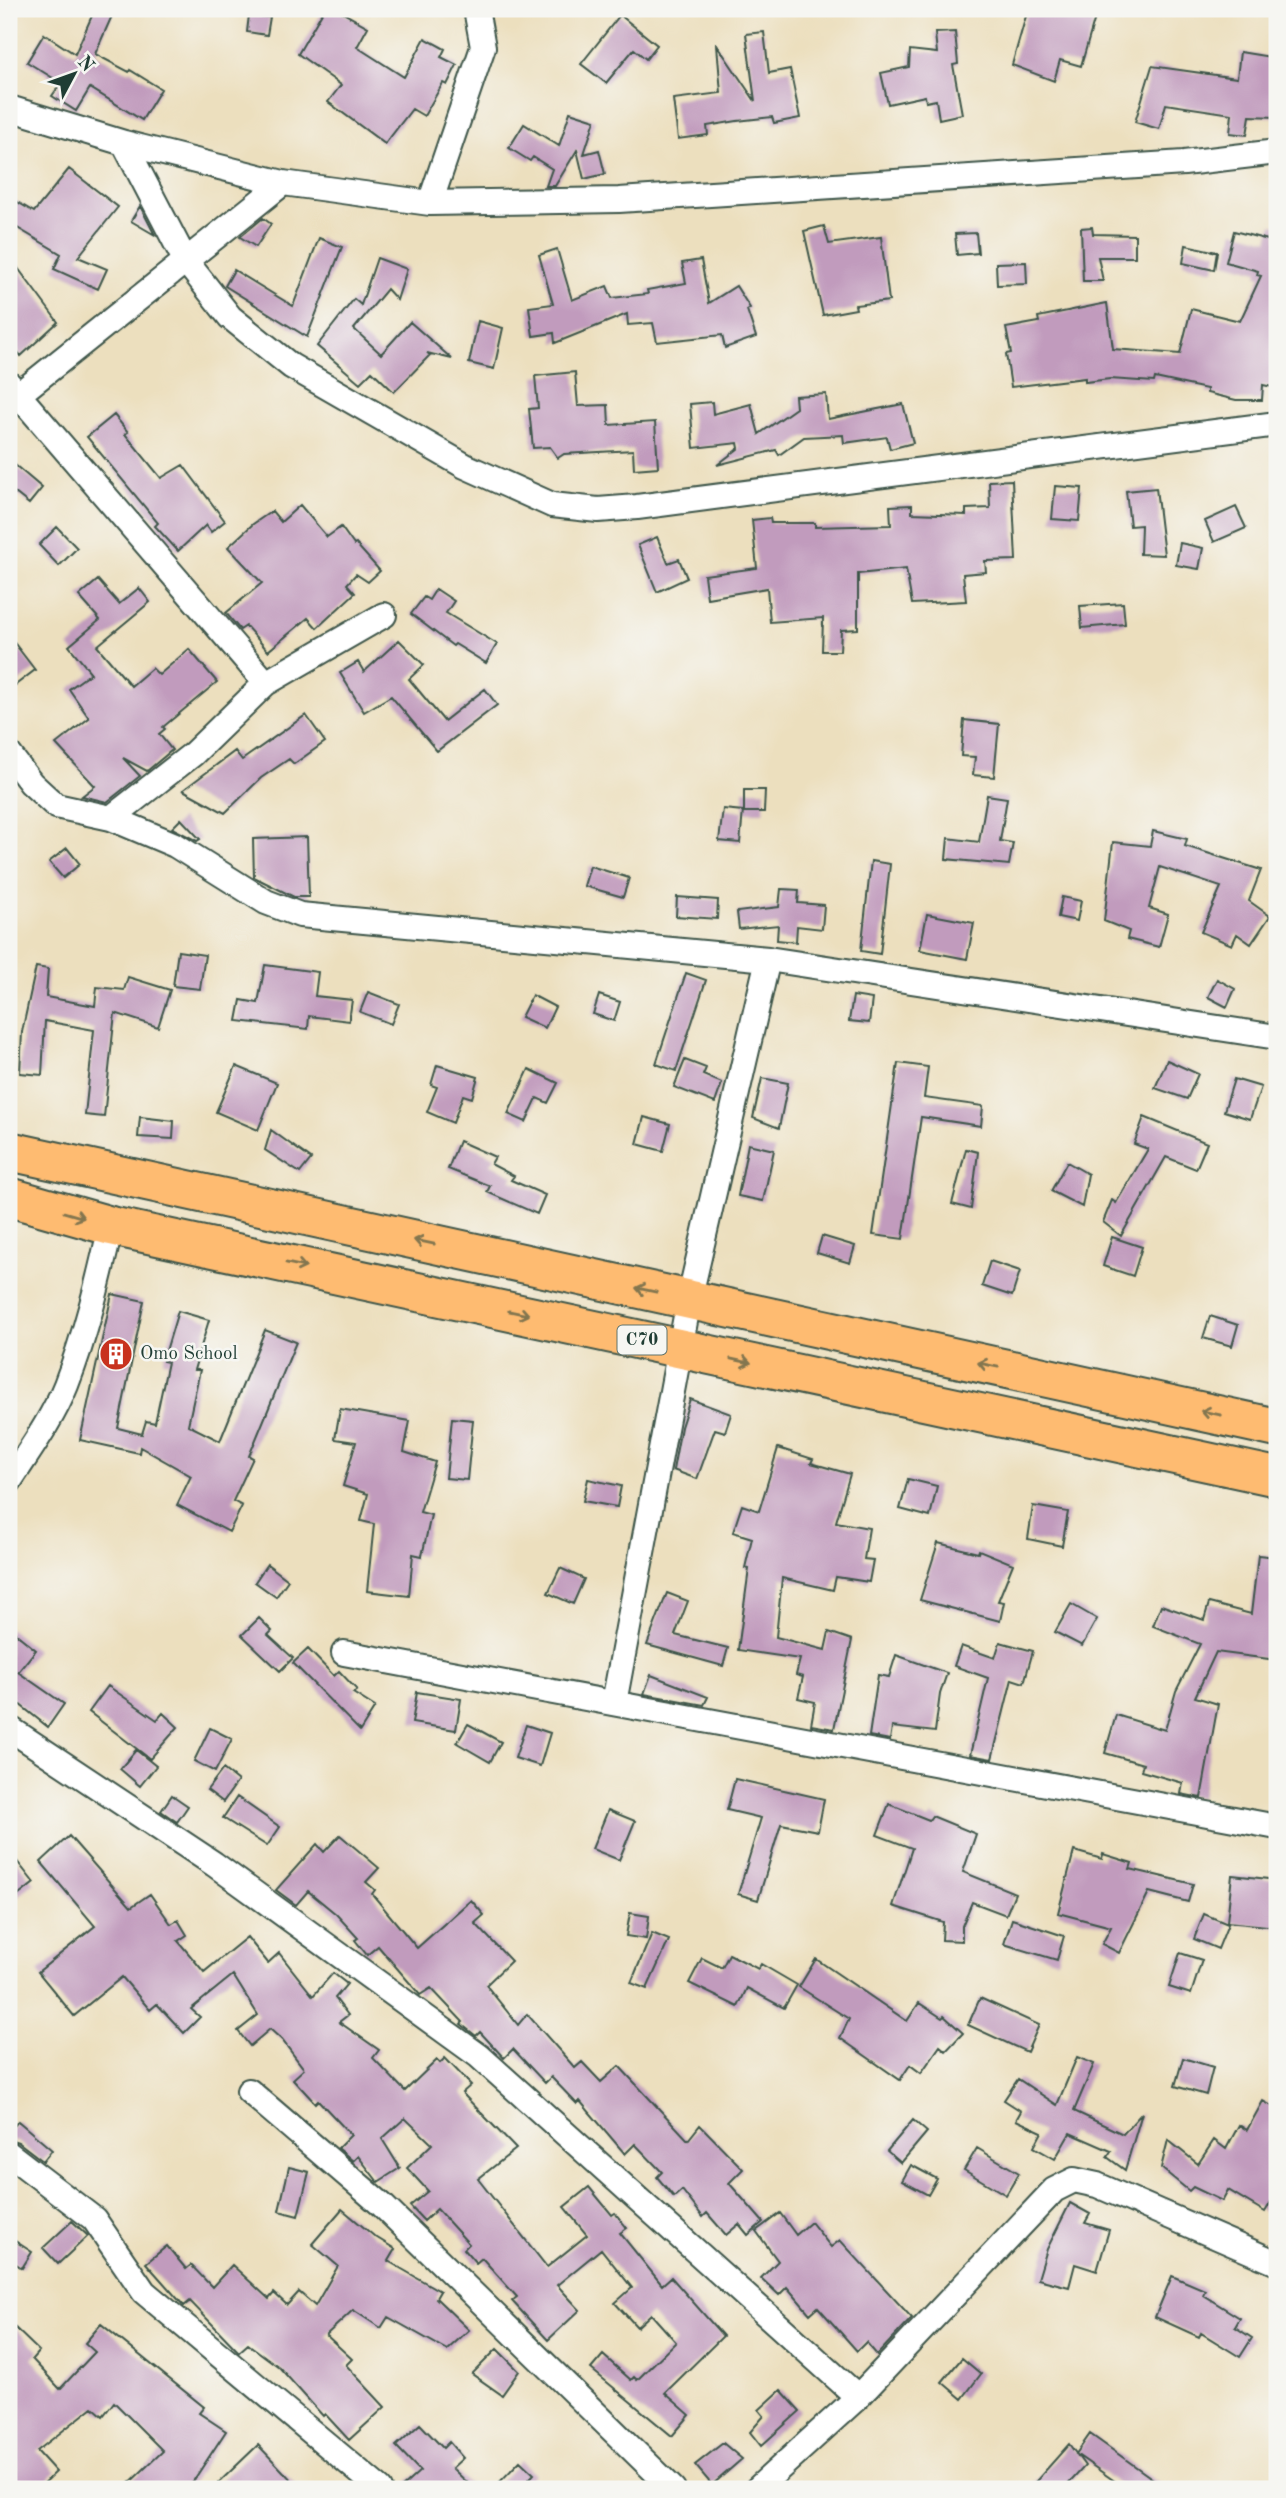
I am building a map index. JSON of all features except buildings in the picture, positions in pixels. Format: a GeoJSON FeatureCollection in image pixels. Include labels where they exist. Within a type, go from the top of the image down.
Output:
{"type":"FeatureCollection","features":[{"type":"Feature","properties":{"kind":"highway"},"geometry":{"type":"LineString","coordinates":[[9,1152],[1277,1428]]}},
{"type":"Feature","properties":{"kind":"highway","name":"C70"},"geometry":{"type":"LineString","coordinates":[[9,1197],[111,1226],[1277,1476]]}},
{"type":"Feature","properties":{"kind":"street"},"geometry":{"type":"LineString","coordinates":[[430,203],[483,47],[476,9]]}},
{"type":"Feature","properties":{"kind":"street"},"geometry":{"type":"LineString","coordinates":[[9,107],[124,143],[283,183],[430,203],[620,200],[1184,163],[1277,152]]}},
{"type":"Feature","properties":{"kind":"street"},"geometry":{"type":"LineString","coordinates":[[124,143],[185,260],[230,317],[291,366],[465,466],[552,505],[598,510],[638,507],[1277,424]]}},
{"type":"Feature","properties":{"kind":"street"},"geometry":{"type":"LineString","coordinates":[[266,683],[11,394],[283,183]]}},
{"type":"Feature","properties":{"kind":"street"},"geometry":{"type":"LineString","coordinates":[[111,818],[193,754],[266,683],[384,615]]}},
{"type":"Feature","properties":{"kind":"street"},"geometry":{"type":"LineString","coordinates":[[9,754],[31,783],[56,806],[111,818],[174,845],[267,902],[300,915],[768,959],[1277,1037]]}},
{"type":"Feature","properties":{"kind":"street"},"geometry":{"type":"LineString","coordinates":[[614,1703],[689,1300],[768,959]]}},
{"type":"Feature","properties":{"kind":"street"},"geometry":{"type":"LineString","coordinates":[[9,1482],[40,1436],[65,1387],[94,1299],[111,1226]]}},
{"type":"Feature","properties":{"kind":"street"},"geometry":{"type":"LineString","coordinates":[[344,1653],[1277,1827]]}},
{"type":"Feature","properties":{"kind":"street"},"geometry":{"type":"LineString","coordinates":[[9,1728],[214,1864],[479,2056],[858,2397]]}},
{"type":"Feature","properties":{"kind":"street"},"geometry":{"type":"LineString","coordinates":[[249,2091],[382,2205],[673,2489]]}},
{"type":"Feature","properties":{"kind":"street"},"geometry":{"type":"LineString","coordinates":[[9,2154],[93,2219],[144,2292],[380,2489]]}},
{"type":"Feature","properties":{"kind":"street"},"geometry":{"type":"LineString","coordinates":[[757,2489],[858,2397],[1054,2190],[1074,2180],[1097,2185],[1277,2263]]}},
{"type":"Feature","properties":{"kind":"place","name":"Omo School"},"geometry":{"type":"Point","coordinates":[116,1354]}}]}
